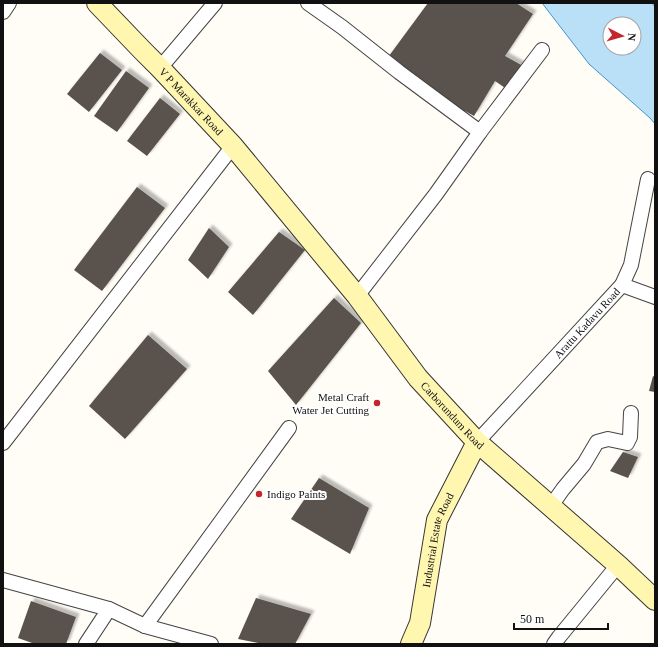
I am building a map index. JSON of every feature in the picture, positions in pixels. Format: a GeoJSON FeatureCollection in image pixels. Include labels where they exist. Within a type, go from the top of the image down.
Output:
{"type":"FeatureCollection","features":[{"type":"Feature","properties":{"kind":"street"},"geometry":{"type":"LineString","coordinates":[[3,12],[9,3]]}},
{"type":"Feature","properties":{"kind":"street","name":"V P Marakkar Road"},"geometry":{"type":"LineString","coordinates":[[97,3],[233,146],[280,203]]}},
{"type":"Feature","properties":{"kind":"street"},"geometry":{"type":"LineString","coordinates":[[160,68],[215,3]]}},
{"type":"Feature","properties":{"kind":"street"},"geometry":{"type":"LineString","coordinates":[[308,3],[480,132]]}},
{"type":"Feature","properties":{"kind":"street"},"geometry":{"type":"LineString","coordinates":[[357,296],[436,194],[480,132],[542,50]]}},
{"type":"Feature","properties":{"kind":"street"},"geometry":{"type":"LineString","coordinates":[[3,443],[233,146]]}},
{"type":"Feature","properties":{"kind":"street","name":"Arattu Kadavu Road"},"geometry":{"type":"LineString","coordinates":[[477,442],[622,286],[631,265],[648,179]]}},
{"type":"Feature","properties":{"kind":"street","name":"Carborundum Road"},"geometry":{"type":"LineString","coordinates":[[280,203],[357,296],[418,378],[477,442],[618,565],[655,600]]}},
{"type":"Feature","properties":{"kind":"street"},"geometry":{"type":"LineString","coordinates":[[622,286],[655,297]]}},
{"type":"Feature","properties":{"kind":"street"},"geometry":{"type":"LineString","coordinates":[[551,506],[584,464],[597,442],[608,439],[627,443],[630,436],[631,413]]}},
{"type":"Feature","properties":{"kind":"street"},"geometry":{"type":"LineString","coordinates":[[145,626],[289,428]]}},
{"type":"Feature","properties":{"kind":"street","name":"Industrial Estate Road"},"geometry":{"type":"LineString","coordinates":[[411,644],[420,623],[437,520],[477,442]]}},
{"type":"Feature","properties":{"kind":"street"},"geometry":{"type":"LineString","coordinates":[[554,644],[618,565]]}},
{"type":"Feature","properties":{"kind":"street"},"geometry":{"type":"LineString","coordinates":[[3,580],[108,609],[145,626],[211,644]]}},
{"type":"Feature","properties":{"kind":"street"},"geometry":{"type":"LineString","coordinates":[[86,644],[108,609]]}},
{"type":"Feature","properties":{"kind":"water"},"geometry":{"type":"Polygon","coordinates":[[[542,3],[652,3],[655,7],[655,124],[589,64],[542,3]]]}},
{"type":"Feature","properties":{"kind":"building"},"geometry":{"type":"Polygon","coordinates":[[[428,3],[516,3],[533,14],[505,56],[523,66],[508,90],[495,81],[474,116],[465,111],[464,113],[386,60],[428,3]]]}},
{"type":"Feature","properties":{"kind":"building"},"geometry":{"type":"Polygon","coordinates":[[[100,53],[122,70],[89,112],[67,94],[100,53]]]}},
{"type":"Feature","properties":{"kind":"building"},"geometry":{"type":"Polygon","coordinates":[[[126,71],[149,88],[117,132],[94,116],[126,71]]]}},
{"type":"Feature","properties":{"kind":"building"},"geometry":{"type":"Polygon","coordinates":[[[160,98],[180,114],[147,156],[127,141],[160,98]]]}},
{"type":"Feature","properties":{"kind":"building"},"geometry":{"type":"Polygon","coordinates":[[[137,187],[165,208],[102,291],[74,270],[137,187]]]}},
{"type":"Feature","properties":{"kind":"building"},"geometry":{"type":"Polygon","coordinates":[[[209,228],[229,247],[208,279],[188,260],[209,228]]]}},
{"type":"Feature","properties":{"kind":"building"},"geometry":{"type":"Polygon","coordinates":[[[279,232],[305,250],[253,315],[228,292],[279,232]]]}},
{"type":"Feature","properties":{"kind":"building"},"geometry":{"type":"Polygon","coordinates":[[[334,298],[361,323],[296,405],[268,371],[334,298]]]}},
{"type":"Feature","properties":{"kind":"building"},"geometry":{"type":"Polygon","coordinates":[[[148,335],[187,369],[125,439],[89,406],[148,335]]]}},
{"type":"Feature","properties":{"kind":"building"},"geometry":{"type":"Polygon","coordinates":[[[653,376],[655,377],[655,392],[649,391],[653,376]]]}},
{"type":"Feature","properties":{"kind":"building"},"geometry":{"type":"Polygon","coordinates":[[[623,452],[638,457],[628,478],[610,471],[623,452]]]}},
{"type":"Feature","properties":{"kind":"building"},"geometry":{"type":"Polygon","coordinates":[[[319,478],[369,508],[350,554],[291,519],[319,478]]]}},
{"type":"Feature","properties":{"kind":"building"},"geometry":{"type":"Polygon","coordinates":[[[256,598],[311,614],[295,644],[263,644],[238,639],[256,598]]]}},
{"type":"Feature","properties":{"kind":"building"},"geometry":{"type":"Polygon","coordinates":[[[31,601],[76,617],[66,644],[35,644],[18,638],[31,601]]]}},
{"type":"Feature","properties":{"kind":"place","name":"Metal Craft Water Jet Cutting"},"geometry":{"type":"Point","coordinates":[377,403]}},
{"type":"Feature","properties":{"kind":"place","name":"Indigo Paints"},"geometry":{"type":"Point","coordinates":[259,494]}}]}
